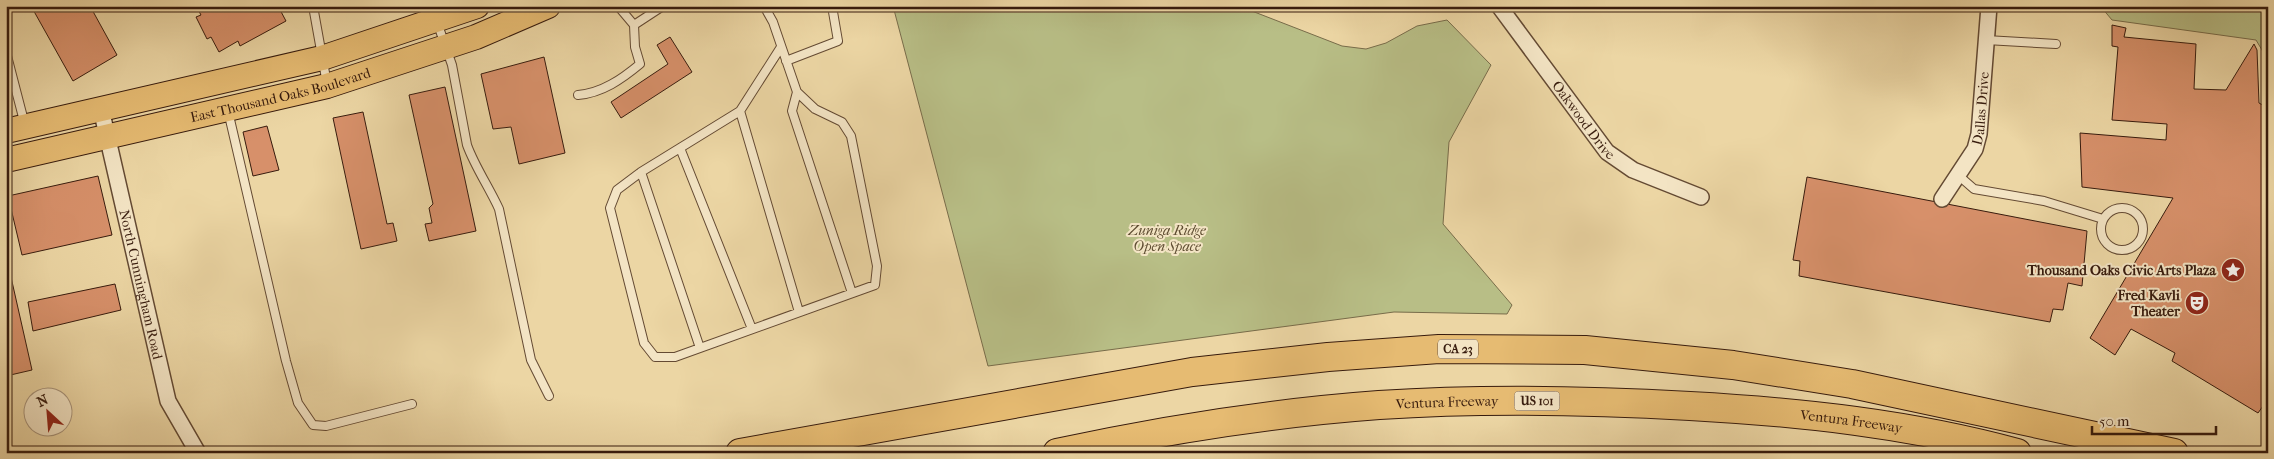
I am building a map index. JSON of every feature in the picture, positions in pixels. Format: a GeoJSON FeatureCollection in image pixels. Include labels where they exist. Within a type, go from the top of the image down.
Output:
{"type":"FeatureCollection","features":[{"type":"Feature","properties":{"kind":"highway","name":"CA 23"},"geometry":{"type":"LineString","coordinates":[[740,453],[1192,372],[1328,357],[1449,349],[1585,350],[1734,365],[1852,384],[2174,453]]}},
{"type":"Feature","properties":{"kind":"highway","name":"Ventura Freeway"},"geometry":{"type":"LineString","coordinates":[[1057,453],[1179,430],[1284,415],[1378,406],[1479,401],[1621,402],[1780,411],[1914,431],[1980,443],[2017,453]]}},
{"type":"Feature","properties":{"kind":"main road","name":"East Thousand Oaks Boulevard"},"geometry":{"type":"LineString","coordinates":[[16,129],[322,58],[477,6]]}},
{"type":"Feature","properties":{"kind":"main road","name":"East Thousand Oaks Boulevard"},"geometry":{"type":"LineString","coordinates":[[6,160],[327,86],[446,47],[548,6]]}},
{"type":"Feature","properties":{"kind":"street","name":"Oakwood Drive"},"geometry":{"type":"LineString","coordinates":[[1498,6],[1607,152],[1633,170],[1701,197]]}},
{"type":"Feature","properties":{"kind":"street","name":"Dallas Drive"},"geometry":{"type":"LineString","coordinates":[[1942,199],[1975,149],[1979,134],[1989,6]]}},
{"type":"Feature","properties":{"kind":"street","name":"North Cunningham Road"},"geometry":{"type":"LineString","coordinates":[[101,109],[168,400],[198,453]]}},
{"type":"Feature","properties":{"kind":"lane"},"geometry":{"type":"LineString","coordinates":[[313,6],[327,86]]}},
{"type":"Feature","properties":{"kind":"lane"},"geometry":{"type":"LineString","coordinates":[[578,96],[594,94],[628,74],[640,64],[635,47],[634,25],[618,6]]}},
{"type":"Feature","properties":{"kind":"lane"},"geometry":{"type":"LineString","coordinates":[[634,25],[663,6]]}},
{"type":"Feature","properties":{"kind":"lane"},"geometry":{"type":"LineString","coordinates":[[764,6],[773,22],[782,47],[797,92],[815,109],[842,122],[851,136],[877,266],[875,285],[675,357],[655,357],[644,343],[610,208],[617,190],[641,172],[740,111],[782,47]]}},
{"type":"Feature","properties":{"kind":"lane"},"geometry":{"type":"LineString","coordinates":[[786,61],[838,41],[832,6]]}},
{"type":"Feature","properties":{"kind":"lane"},"geometry":{"type":"LineString","coordinates":[[437,21],[452,65],[467,145],[499,209],[531,360],[548,396]]}},
{"type":"Feature","properties":{"kind":"lane"},"geometry":{"type":"LineString","coordinates":[[1986,40],[2056,44]]}},
{"type":"Feature","properties":{"kind":"lane"},"geometry":{"type":"LineString","coordinates":[[6,52],[16,129]]}},
{"type":"Feature","properties":{"kind":"lane"},"geometry":{"type":"LineString","coordinates":[[797,92],[792,111],[852,293]]}},
{"type":"Feature","properties":{"kind":"lane"},"geometry":{"type":"LineString","coordinates":[[228,109],[286,361],[298,403],[314,424],[326,426],[412,404]]}},
{"type":"Feature","properties":{"kind":"lane"},"geometry":{"type":"LineString","coordinates":[[740,111],[799,312]]}},
{"type":"Feature","properties":{"kind":"lane"},"geometry":{"type":"LineString","coordinates":[[680,148],[752,329]]}},
{"type":"Feature","properties":{"kind":"lane"},"geometry":{"type":"LineString","coordinates":[[641,172],[700,348]]}},
{"type":"Feature","properties":{"kind":"lane"},"geometry":{"type":"LineString","coordinates":[[1958,176],[1974,189],[2044,201],[2103,219]]}},
{"type":"Feature","properties":{"kind":"lane"},"geometry":{"type":"LineString","coordinates":[[2128,209],[2140,217],[2143,223],[2142,237],[2134,248],[2127,250],[2113,249],[2103,240],[2100,233],[2103,219],[2114,210],[2128,209]]}},
{"type":"Feature","properties":{"kind":"green space","name":"Zuniga Ridge Open Space"},"geometry":{"type":"Polygon","coordinates":[[[893,6],[1239,6],[1342,46],[1366,49],[1386,43],[1417,26],[1447,20],[1491,65],[1449,142],[1443,224],[1512,305],[1507,314],[1394,312],[988,366],[893,6]]]}},
{"type":"Feature","properties":{"kind":"green space"},"geometry":{"type":"Polygon","coordinates":[[[2085,6],[2268,6],[2268,60],[2256,40],[2112,20],[2102,8],[2084,11],[2085,6]]]}},
{"type":"Feature","properties":{"kind":"building"},"geometry":{"type":"Polygon","coordinates":[[[31,6],[90,6],[117,55],[73,81],[31,6]]]}},
{"type":"Feature","properties":{"kind":"building"},"geometry":{"type":"Polygon","coordinates":[[[196,6],[278,6],[286,21],[240,46],[238,41],[219,52],[211,37],[207,39],[196,17],[201,15],[196,6]]]}},
{"type":"Feature","properties":{"kind":"building"},"geometry":{"type":"Polygon","coordinates":[[[2112,25],[2126,28],[2124,37],[2196,44],[2194,89],[2226,90],[2254,44],[2257,50],[2259,103],[2268,108],[2268,409],[2263,406],[2258,413],[2172,361],[2175,353],[2131,329],[2115,355],[2090,338],[2173,198],[2082,187],[2080,133],[2166,140],[2167,124],[2112,120],[2118,47],[2112,46],[2112,25]]]}},
{"type":"Feature","properties":{"kind":"building"},"geometry":{"type":"Polygon","coordinates":[[[670,37],[692,72],[621,118],[611,102],[668,64],[657,45],[670,37]]]}},
{"type":"Feature","properties":{"kind":"building"},"geometry":{"type":"Polygon","coordinates":[[[544,57],[565,153],[519,164],[511,127],[493,129],[481,74],[544,57]]]}},
{"type":"Feature","properties":{"kind":"building"},"geometry":{"type":"Polygon","coordinates":[[[445,87],[476,231],[429,241],[425,224],[432,223],[429,208],[433,204],[409,95],[445,87]]]}},
{"type":"Feature","properties":{"kind":"building"},"geometry":{"type":"Polygon","coordinates":[[[363,112],[387,224],[393,223],[397,241],[361,249],[333,118],[363,112]]]}},
{"type":"Feature","properties":{"kind":"building"},"geometry":{"type":"Polygon","coordinates":[[[267,126],[279,170],[253,176],[243,132],[267,126]]]}},
{"type":"Feature","properties":{"kind":"building"},"geometry":{"type":"Polygon","coordinates":[[[98,176],[112,235],[22,255],[8,196],[98,176]]]}},
{"type":"Feature","properties":{"kind":"building"},"geometry":{"type":"Polygon","coordinates":[[[1807,177],[2087,231],[2082,286],[2068,283],[2063,310],[2053,309],[2050,322],[1799,276],[1800,261],[1793,260],[1807,177]]]}},
{"type":"Feature","properties":{"kind":"building"},"geometry":{"type":"Polygon","coordinates":[[[6,255],[32,370],[6,376],[6,255]]]}},
{"type":"Feature","properties":{"kind":"building"},"geometry":{"type":"Polygon","coordinates":[[[115,284],[121,310],[33,331],[28,302],[115,284]]]}},
{"type":"Feature","properties":{"kind":"place","name":"Thousand Oaks Civic Arts Plaza"},"geometry":{"type":"Point","coordinates":[2233,270]}},
{"type":"Feature","properties":{"kind":"place","name":"Fred Kavli Theater"},"geometry":{"type":"Point","coordinates":[2197,303]}}]}
